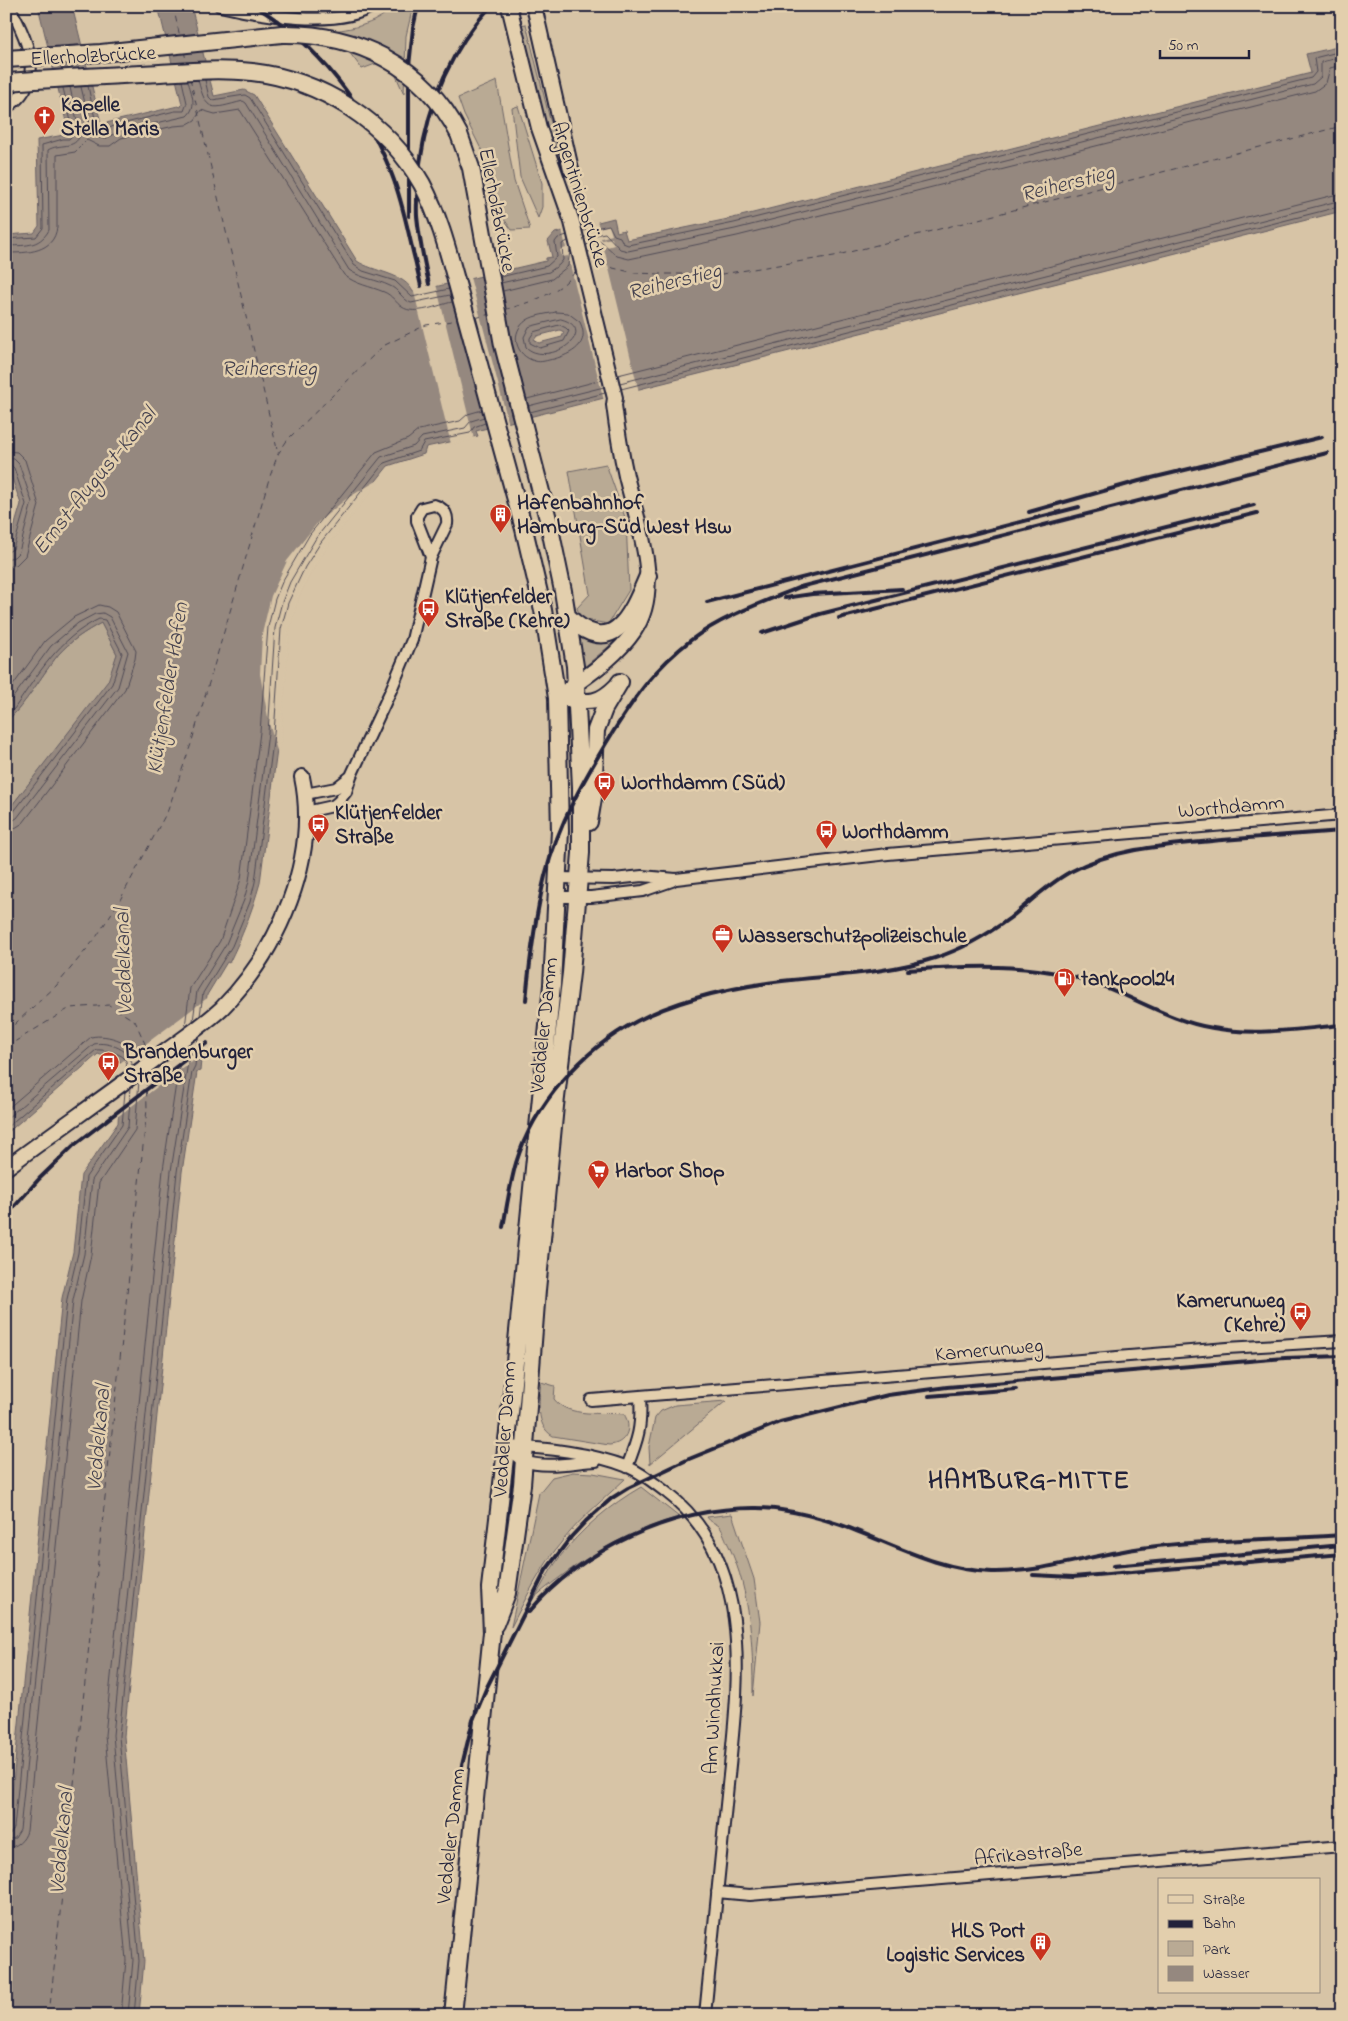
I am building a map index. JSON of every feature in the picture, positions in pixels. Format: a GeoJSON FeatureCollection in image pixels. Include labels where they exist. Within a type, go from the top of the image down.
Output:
{"type":"FeatureCollection","features":[{"type":"Feature","properties":{"kind":"main road","name":"Ellerholzbrücke"},"geometry":{"type":"LineString","coordinates":[[6,59],[101,53],[282,34],[307,34],[334,38],[359,45],[376,52],[414,77],[446,110],[459,134],[472,168],[503,345],[523,424]]}},
{"type":"Feature","properties":{"kind":"main road","name":"Ellerholzbrücke"},"geometry":{"type":"LineString","coordinates":[[6,82],[197,71],[252,72],[309,86],[330,95],[356,111],[376,127],[403,155],[421,183],[434,210],[451,261],[496,431]]}},
{"type":"Feature","properties":{"kind":"main road","name":"Veddeler Damm"},"geometry":{"type":"LineString","coordinates":[[492,1632],[507,1592],[518,1520],[537,1290],[570,991],[581,853],[578,701],[567,616],[548,519],[523,424]]}},
{"type":"Feature","properties":{"kind":"main road","name":"Veddeler Damm"},"geometry":{"type":"LineString","coordinates":[[453,2015],[492,1632],[490,1588],[548,1032],[560,831],[557,698],[543,610],[520,514],[496,431]]}},
{"type":"Feature","properties":{"kind":"main road"},"geometry":{"type":"LineString","coordinates":[[567,616],[589,633],[610,633],[628,617],[648,576]]}},
{"type":"Feature","properties":{"kind":"main road"},"geometry":{"type":"LineString","coordinates":[[581,853],[588,828],[593,798],[596,730],[604,709],[620,682]]}},
{"type":"Feature","properties":{"kind":"street"},"geometry":{"type":"LineString","coordinates":[[6,108],[26,89],[30,70],[30,52],[27,40],[9,6]]}},
{"type":"Feature","properties":{"kind":"street"},"geometry":{"type":"LineString","coordinates":[[220,6],[272,16],[331,18],[359,14],[372,6]]}},
{"type":"Feature","properties":{"kind":"street","name":"Argentinienbrücke"},"geometry":{"type":"LineString","coordinates":[[509,6],[539,128],[572,222],[615,398],[616,422],[626,474],[642,537],[648,576],[647,600],[635,631],[615,652],[557,698]]}},
{"type":"Feature","properties":{"kind":"street","name":"Argentinienbrücke"},"geometry":{"type":"LineString","coordinates":[[534,6],[571,169]]}},
{"type":"Feature","properties":{"kind":"street"},"geometry":{"type":"LineString","coordinates":[[306,812],[322,809],[338,802],[346,792],[351,776],[398,676],[412,640],[431,557],[447,524],[447,518],[443,509],[434,505],[422,508],[417,516],[417,521],[431,557]]}},
{"type":"Feature","properties":{"kind":"street"},"geometry":{"type":"LineString","coordinates":[[557,698],[591,702],[607,695],[620,682]]}},
{"type":"Feature","properties":{"kind":"street"},"geometry":{"type":"LineString","coordinates":[[305,794],[336,788],[351,776]]}},
{"type":"Feature","properties":{"kind":"street"},"geometry":{"type":"LineString","coordinates":[[6,1168],[209,1018],[230,999],[250,975],[283,915],[296,881],[302,856],[306,812],[302,777]]}},
{"type":"Feature","properties":{"kind":"street","name":"Worthdamm"},"geometry":{"type":"LineString","coordinates":[[558,878],[614,879],[642,876],[676,879],[878,855],[1342,815]]}},
{"type":"Feature","properties":{"kind":"street","name":"Worthdamm"},"geometry":{"type":"LineString","coordinates":[[557,897],[643,891],[676,879]]}},
{"type":"Feature","properties":{"kind":"street","name":"Kamerunweg"},"geometry":{"type":"LineString","coordinates":[[591,1400],[1342,1340]]}},
{"type":"Feature","properties":{"kind":"street"},"geometry":{"type":"LineString","coordinates":[[627,1467],[639,1436],[641,1422],[640,1397]]}},
{"type":"Feature","properties":{"kind":"street"},"geometry":{"type":"LineString","coordinates":[[506,1446],[517,1457],[524,1454]]}},
{"type":"Feature","properties":{"kind":"street","name":"Am Windhukkai"},"geometry":{"type":"LineString","coordinates":[[524,1454],[571,1452],[627,1467],[648,1478],[674,1498],[698,1523],[720,1564],[735,1621],[737,1679],[705,2015]]}},
{"type":"Feature","properties":{"kind":"street","name":"Am Windhukkai"},"geometry":{"type":"LineString","coordinates":[[524,1454],[542,1464],[606,1461]]}},
{"type":"Feature","properties":{"kind":"street","name":"Afrikastraße"},"geometry":{"type":"LineString","coordinates":[[717,1892],[750,1895],[1342,1846]]}},
{"type":"Feature","properties":{"kind":"green space"},"geometry":{"type":"Polygon","coordinates":[[[393,6],[413,6],[406,36],[404,94],[393,69],[378,63],[362,69],[333,31],[366,24],[380,17],[393,6]]]}},
{"type":"Feature","properties":{"kind":"green space"},"geometry":{"type":"Polygon","coordinates":[[[526,24],[549,116],[561,154],[562,159],[560,160],[544,119],[520,25],[526,24]]]}},
{"type":"Feature","properties":{"kind":"green space"},"geometry":{"type":"Polygon","coordinates":[[[497,81],[514,181],[530,229],[512,230],[498,211],[483,153],[464,115],[458,98],[497,81]]]}},
{"type":"Feature","properties":{"kind":"green space"},"geometry":{"type":"Polygon","coordinates":[[[518,106],[542,183],[542,207],[538,218],[520,177],[512,108],[518,106]]]}},
{"type":"Feature","properties":{"kind":"green space"},"geometry":{"type":"Polygon","coordinates":[[[606,464],[626,520],[629,590],[608,624],[581,619],[577,608],[590,594],[569,471],[606,464]]]}},
{"type":"Feature","properties":{"kind":"green space"},"geometry":{"type":"Polygon","coordinates":[[[101,623],[117,654],[109,681],[6,813],[6,722],[14,715],[62,650],[78,637],[101,623]]]}},
{"type":"Feature","properties":{"kind":"green space"},"geometry":{"type":"Polygon","coordinates":[[[622,633],[620,637],[583,668],[578,635],[622,633]]]}},
{"type":"Feature","properties":{"kind":"green space"},"geometry":{"type":"Polygon","coordinates":[[[541,1382],[555,1386],[554,1399],[568,1409],[586,1413],[624,1414],[627,1419],[628,1430],[624,1438],[620,1442],[609,1445],[553,1436],[547,1432],[541,1419],[539,1404],[541,1382]]]}},
{"type":"Feature","properties":{"kind":"green space"},"geometry":{"type":"Polygon","coordinates":[[[726,1401],[650,1464],[649,1447],[655,1418],[661,1411],[675,1405],[726,1401]]]}},
{"type":"Feature","properties":{"kind":"green space"},"geometry":{"type":"Polygon","coordinates":[[[573,1472],[593,1473],[625,1479],[578,1523],[556,1549],[535,1581],[511,1627],[539,1493],[552,1477],[573,1472]]]}},
{"type":"Feature","properties":{"kind":"green space"},"geometry":{"type":"Polygon","coordinates":[[[641,1487],[679,1517],[639,1531],[602,1549],[568,1571],[535,1597],[556,1563],[577,1537],[607,1510],[641,1487]]]}},
{"type":"Feature","properties":{"kind":"green space"},"geometry":{"type":"Polygon","coordinates":[[[732,1514],[754,1579],[760,1622],[753,1696],[751,1638],[742,1582],[722,1530],[707,1517],[732,1514]]]}},
{"type":"Feature","properties":{"kind":"water"},"geometry":{"type":"Polygon","coordinates":[[[38,6],[72,6],[102,127],[104,128],[107,126],[106,123],[178,106],[181,107],[182,104],[158,6],[191,6],[214,96],[244,90],[254,95],[357,261],[396,277],[409,286],[413,292],[546,261],[546,258],[552,257],[548,241],[555,233],[614,218],[617,232],[624,230],[627,240],[733,218],[1311,73],[1306,54],[1342,46],[1342,211],[533,416],[476,431],[478,436],[426,447],[424,454],[388,466],[325,545],[300,587],[286,629],[279,734],[260,883],[254,904],[234,953],[207,995],[200,1071],[197,1072],[182,1172],[124,1736],[144,1961],[139,2015],[6,2015],[6,1852],[62,1298],[73,1252],[81,1175],[118,1123],[121,1062],[98,1054],[6,1134],[6,813],[108,681],[117,654],[101,623],[72,641],[62,650],[14,715],[6,722],[6,555],[21,504],[9,470],[6,469],[6,235],[34,233],[39,226],[37,140],[69,134],[38,6]],[[560,330],[537,336],[534,340],[539,343],[562,337],[564,332],[560,330]]]}},
{"type":"Feature","properties":{"kind":"pier"},"geometry":{"type":"Polygon","coordinates":[[[597,220],[599,228],[609,225],[612,235],[601,238],[602,240],[612,238],[614,245],[604,248],[639,392],[604,401],[568,256],[562,257],[560,250],[566,248],[562,229],[597,220]]]}},
{"type":"Feature","properties":{"kind":"pier"},"geometry":{"type":"Polygon","coordinates":[[[470,277],[509,425],[487,431],[447,281],[470,277]]]}},
{"type":"Feature","properties":{"kind":"pier"},"geometry":{"type":"Polygon","coordinates":[[[436,284],[474,439],[451,444],[413,288],[436,284]]]}},
{"type":"Feature","properties":{"kind":"pier"},"geometry":{"type":"Polygon","coordinates":[[[380,479],[327,546],[298,598],[289,630],[278,754],[269,723],[260,674],[262,634],[271,596],[287,561],[318,522],[346,499],[380,479]]]}},
{"type":"Feature","properties":{"kind":"pier"},"geometry":{"type":"Polygon","coordinates":[[[210,996],[204,1052],[117,1117],[120,1063],[210,996]]]}},
{"type":"Feature","properties":{"kind":"ferry route"},"geometry":{"type":"LineString","coordinates":[[173,6],[180,37]]}},
{"type":"Feature","properties":{"kind":"ferry route"},"geometry":{"type":"LineString","coordinates":[[184,51],[187,64]]}},
{"type":"Feature","properties":{"kind":"ferry route"},"geometry":{"type":"LineString","coordinates":[[190,78],[278,453]]}},
{"type":"Feature","properties":{"kind":"ferry route"},"geometry":{"type":"LineString","coordinates":[[586,255],[589,251],[613,268],[635,273],[661,274],[722,274],[834,256],[1342,126]]}},
{"type":"Feature","properties":{"kind":"ferry route"},"geometry":{"type":"LineString","coordinates":[[504,310],[554,291],[570,278],[577,269]]}},
{"type":"Feature","properties":{"kind":"ferry route"},"geometry":{"type":"LineString","coordinates":[[475,318],[490,314]]}},
{"type":"Feature","properties":{"kind":"ferry route"},"geometry":{"type":"LineString","coordinates":[[6,1032],[56,986],[95,939],[120,900],[168,810],[191,744],[278,454],[288,439],[383,346],[426,325],[458,320]]}},
{"type":"Feature","properties":{"kind":"ferry route"},"geometry":{"type":"LineString","coordinates":[[6,1047],[70,1008],[109,1005],[135,1021],[146,1046],[146,1059]]}},
{"type":"Feature","properties":{"kind":"ferry route"},"geometry":{"type":"LineString","coordinates":[[49,2015],[147,1109],[146,1073]]}},
{"type":"Feature","properties":{"kind":"railway"},"geometry":{"type":"LineString","coordinates":[[255,6],[278,21],[319,58],[354,102],[368,125],[392,175],[415,260]]}},
{"type":"Feature","properties":{"kind":"railway"},"geometry":{"type":"LineString","coordinates":[[409,216],[409,66],[413,28],[418,6]]}},
{"type":"Feature","properties":{"kind":"railway"},"geometry":{"type":"LineString","coordinates":[[429,284],[420,242],[417,216],[418,183],[424,141],[435,99],[443,79],[464,41],[491,6]]}},
{"type":"Feature","properties":{"kind":"railway"},"geometry":{"type":"LineString","coordinates":[[414,255],[421,286]]}},
{"type":"Feature","properties":{"kind":"railway"},"geometry":{"type":"LineString","coordinates":[[1029,512],[1139,481],[1322,437]]}},
{"type":"Feature","properties":{"kind":"railway"},"geometry":{"type":"LineString","coordinates":[[526,1000],[533,938],[545,876],[557,838],[573,801],[622,718],[639,694],[657,671],[678,650],[703,631],[744,610],[800,587],[1327,453]]}},
{"type":"Feature","properties":{"kind":"railway"},"geometry":{"type":"LineString","coordinates":[[762,633],[820,614],[1254,505]]}},
{"type":"Feature","properties":{"kind":"railway"},"geometry":{"type":"LineString","coordinates":[[707,602],[1079,507]]}},
{"type":"Feature","properties":{"kind":"railway"},"geometry":{"type":"LineString","coordinates":[[839,618],[1257,513]]}},
{"type":"Feature","properties":{"kind":"railway"},"geometry":{"type":"LineString","coordinates":[[785,598],[812,594],[902,589]]}},
{"type":"Feature","properties":{"kind":"railway"},"geometry":{"type":"LineString","coordinates":[[503,1227],[516,1163],[524,1141],[548,1100],[579,1063],[597,1047],[617,1033],[653,1013],[689,1000],[745,987],[782,981],[878,971],[935,958],[965,946],[993,930],[1070,872],[1106,857],[1144,848],[1342,831]]}},
{"type":"Feature","properties":{"kind":"railway"},"geometry":{"type":"LineString","coordinates":[[908,970],[985,967],[1036,970],[1061,974],[1086,980],[1186,1021],[1213,1028],[1261,1032],[1342,1025]]}},
{"type":"Feature","properties":{"kind":"railway"},"geometry":{"type":"LineString","coordinates":[[6,1216],[39,1179],[73,1146],[207,1043]]}},
{"type":"Feature","properties":{"kind":"railway"},"geometry":{"type":"LineString","coordinates":[[456,1790],[473,1720],[486,1689],[546,1570],[571,1537],[586,1521],[612,1498],[628,1488],[689,1459],[780,1422],[888,1395],[947,1387],[1285,1358],[1342,1356]]}},
{"type":"Feature","properties":{"kind":"railway"},"geometry":{"type":"LineString","coordinates":[[929,1396],[1016,1389]]}},
{"type":"Feature","properties":{"kind":"railway"},"geometry":{"type":"LineString","coordinates":[[529,1612],[551,1589],[575,1569],[602,1551],[631,1536],[662,1524],[693,1515],[725,1510],[768,1508],[799,1513],[841,1525],[933,1561],[972,1570],[992,1572],[1032,1569],[1129,1550],[1173,1544],[1342,1535]]}},
{"type":"Feature","properties":{"kind":"railway"},"geometry":{"type":"LineString","coordinates":[[1113,1566],[1342,1545]]}},
{"type":"Feature","properties":{"kind":"railway"},"geometry":{"type":"LineString","coordinates":[[1033,1575],[1073,1577],[1342,1554]]}},
{"type":"Feature","properties":{"kind":"place","name":"Kapelle Stella Maris"},"geometry":{"type":"Point","coordinates":[45,135]}},
{"type":"Feature","properties":{"kind":"place","name":"Hafenbahnhof Hamburg-Süd West Hsw"},"geometry":{"type":"Point","coordinates":[501,533]}},
{"type":"Feature","properties":{"kind":"place","name":"Klütjenfelder Straße (Kehre)"},"geometry":{"type":"Point","coordinates":[429,627]}},
{"type":"Feature","properties":{"kind":"place","name":"Worthdamm (Süd)"},"geometry":{"type":"Point","coordinates":[605,801]}},
{"type":"Feature","properties":{"kind":"place","name":"Klütjenfelder Straße"},"geometry":{"type":"Point","coordinates":[319,843]}},
{"type":"Feature","properties":{"kind":"place","name":"Worthdamm"},"geometry":{"type":"Point","coordinates":[826,850]}},
{"type":"Feature","properties":{"kind":"place","name":"Wasserschutzpolizeischule"},"geometry":{"type":"Point","coordinates":[722,954]}},
{"type":"Feature","properties":{"kind":"place","name":"tankpool24"},"geometry":{"type":"Point","coordinates":[1065,997]}},
{"type":"Feature","properties":{"kind":"place","name":"Brandenburger Straße"},"geometry":{"type":"Point","coordinates":[108,1082]}},
{"type":"Feature","properties":{"kind":"place","name":"Harbor Shop"},"geometry":{"type":"Point","coordinates":[599,1189]}},
{"type":"Feature","properties":{"kind":"place","name":"Kamerunweg (Kehre)"},"geometry":{"type":"Point","coordinates":[1301,1331]}},
{"type":"Feature","properties":{"kind":"place","name":"HLS Port Logistic Services"},"geometry":{"type":"Point","coordinates":[1041,1961]}},
{"type":"Feature","properties":{"kind":"district","name":"HAMBURG-MITTE"},"geometry":{"type":"Point","coordinates":[1029,1479]}},
{"type":"Feature","properties":{"kind":"water label","name":"Reiherstieg"},"geometry":{"type":"Point","coordinates":[1067,182]}},
{"type":"Feature","properties":{"kind":"water label","name":"Reiherstieg"},"geometry":{"type":"Point","coordinates":[674,280]}},
{"type":"Feature","properties":{"kind":"water label","name":"Reiherstieg"},"geometry":{"type":"Point","coordinates":[269,367]}},
{"type":"Feature","properties":{"kind":"water label","name":"Ernst-August-Kanal"},"geometry":{"type":"Point","coordinates":[93,480]}},
{"type":"Feature","properties":{"kind":"water label","name":"Klütjenfelder Hafen"},"geometry":{"type":"Point","coordinates":[166,688]}},
{"type":"Feature","properties":{"kind":"water label","name":"Veddelkanal"},"geometry":{"type":"Point","coordinates":[122,962]}},
{"type":"Feature","properties":{"kind":"water label","name":"Veddelkanal"},"geometry":{"type":"Point","coordinates":[97,1438]}},
{"type":"Feature","properties":{"kind":"water label","name":"Veddelkanal"},"geometry":{"type":"Point","coordinates":[60,1841]}}]}
